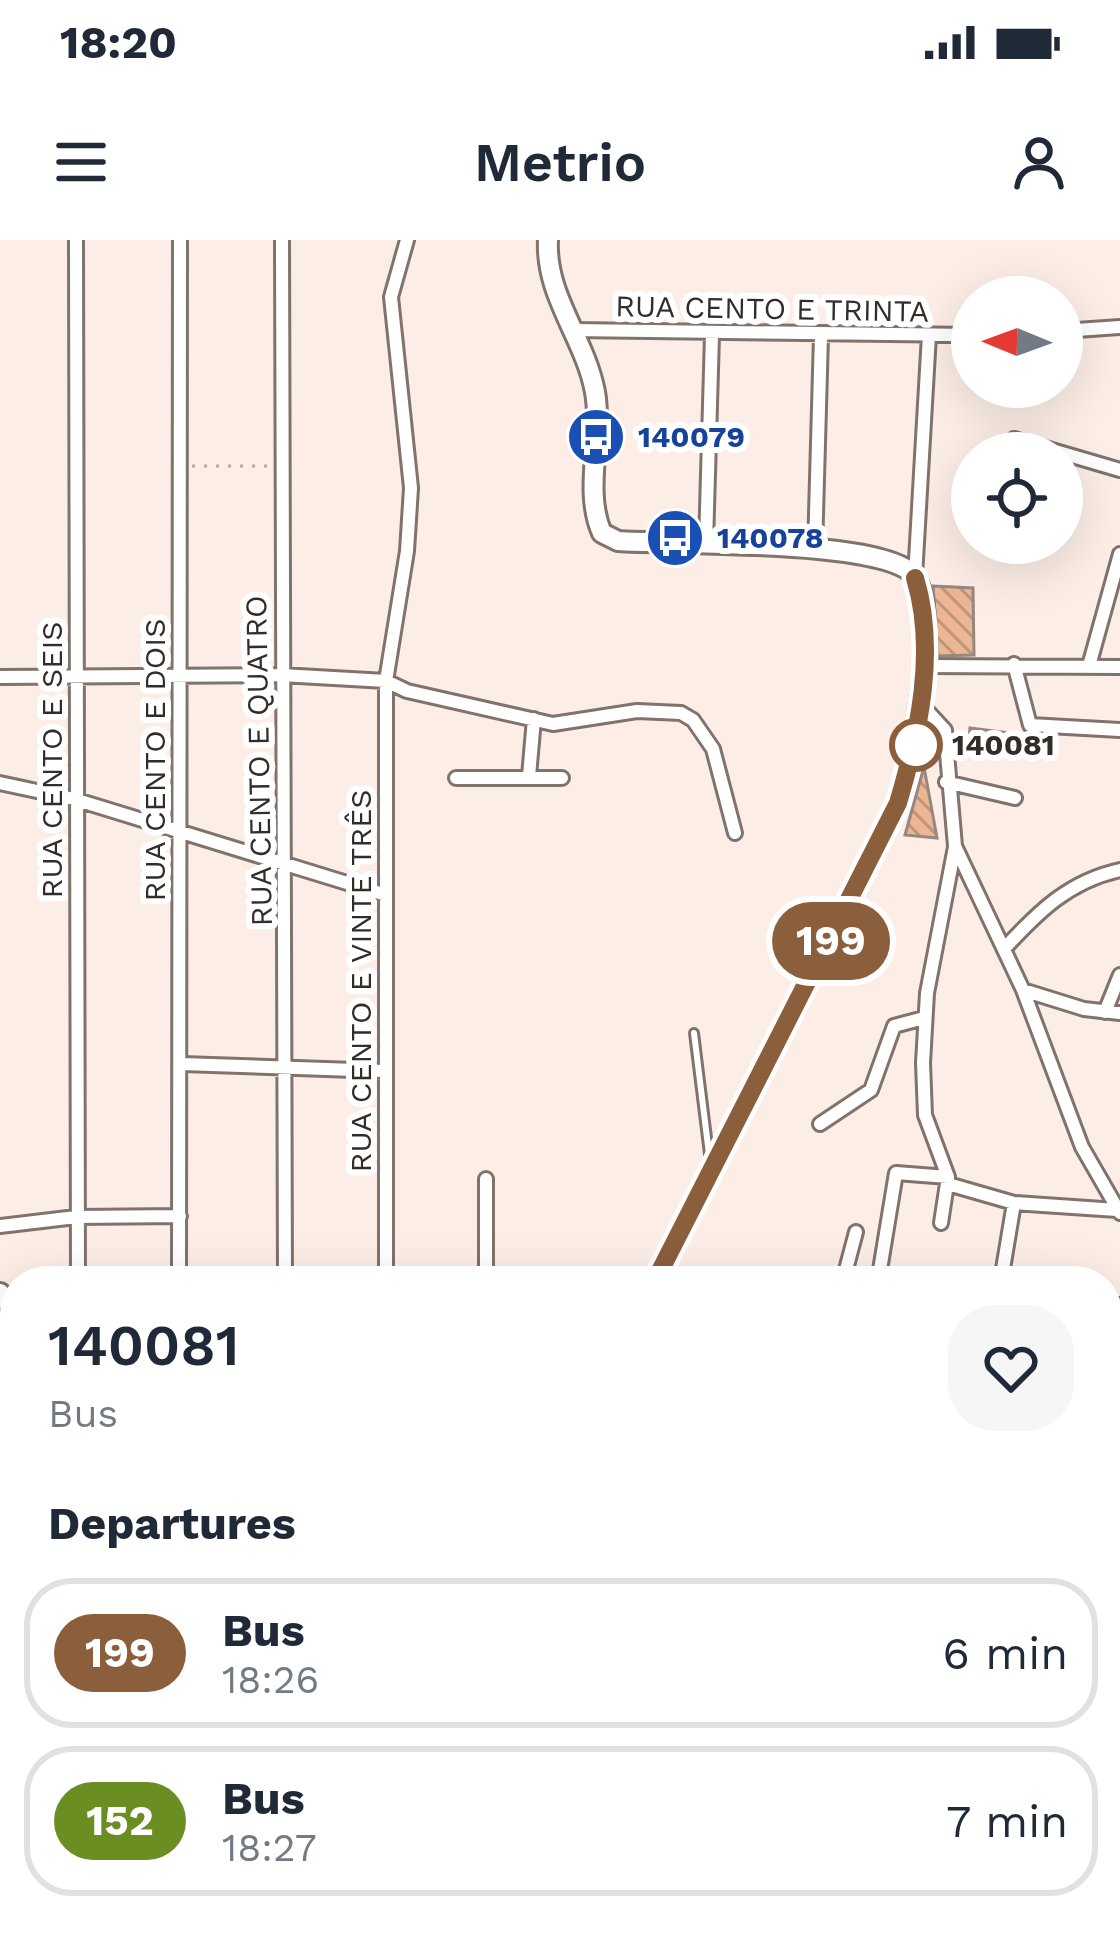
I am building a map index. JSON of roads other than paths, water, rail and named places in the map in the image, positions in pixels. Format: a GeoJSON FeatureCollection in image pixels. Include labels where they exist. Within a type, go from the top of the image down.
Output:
{"type":"FeatureCollection","features":[{"type":"Feature","properties":{"kind":"main road"},"geometry":{"type":"LineString","coordinates":[[548,240],[550,278],[595,390],[596,500],[602,532],[618,542],[815,550],[893,560],[915,578],[924,665],[918,738],[898,803],[663,1266]]}},
{"type":"Feature","properties":{"kind":"street","name":"RUA CENTO E SEIS"},"geometry":{"type":"LineString","coordinates":[[76,240],[78,1266]]}},
{"type":"Feature","properties":{"kind":"street","name":"RUA CENTO E DOIS"},"geometry":{"type":"LineString","coordinates":[[179,1266],[180,240]]}},
{"type":"Feature","properties":{"kind":"street","name":"RUA CENTO E QUATRO"},"geometry":{"type":"LineString","coordinates":[[283,240],[285,1266]]}},
{"type":"Feature","properties":{"kind":"street","name":"RUA CENTO E VINTE TRÊS"},"geometry":{"type":"LineString","coordinates":[[386,1266],[386,681],[410,525],[408,423],[391,296],[407,240]]}},
{"type":"Feature","properties":{"kind":"street"},"geometry":{"type":"LineString","coordinates":[[1083,330],[1120,327]]}},
{"type":"Feature","properties":{"kind":"street","name":"RUA CENTO E TRINTA"},"geometry":{"type":"LineString","coordinates":[[572,330],[951,335]]}},
{"type":"Feature","properties":{"kind":"street"},"geometry":{"type":"LineString","coordinates":[[706,544],[712,334]]}},
{"type":"Feature","properties":{"kind":"street"},"geometry":{"type":"LineString","coordinates":[[915,578],[929,335]]}},
{"type":"Feature","properties":{"kind":"street"},"geometry":{"type":"LineString","coordinates":[[815,550],[821,336]]}},
{"type":"Feature","properties":{"kind":"street"},"geometry":{"type":"LineString","coordinates":[[1083,459],[1120,470]]}},
{"type":"Feature","properties":{"kind":"street"},"geometry":{"type":"LineString","coordinates":[[1089,666],[1120,554]]}},
{"type":"Feature","properties":{"kind":"street"},"geometry":{"type":"LineString","coordinates":[[1014,664],[1030,725],[1120,730]]}},
{"type":"Feature","properties":{"kind":"street"},"geometry":{"type":"LineString","coordinates":[[924,665],[1120,667]]}},
{"type":"Feature","properties":{"kind":"street"},"geometry":{"type":"LineString","coordinates":[[0,677],[281,675],[386,681],[407,691],[553,724],[638,711],[681,713],[693,720],[713,748],[735,832]]}},
{"type":"Feature","properties":{"kind":"street"},"geometry":{"type":"LineString","coordinates":[[920,704],[945,730],[955,846],[1023,990],[1082,1147],[1119,1212]]}},
{"type":"Feature","properties":{"kind":"street"},"geometry":{"type":"LineString","coordinates":[[529,776],[533,719]]}},
{"type":"Feature","properties":{"kind":"street"},"geometry":{"type":"LineString","coordinates":[[457,778],[562,778]]}},
{"type":"Feature","properties":{"kind":"street"},"geometry":{"type":"LineString","coordinates":[[946,782],[1015,798]]}},
{"type":"Feature","properties":{"kind":"street"},"geometry":{"type":"LineString","coordinates":[[0,783],[74,799],[386,895]]}},
{"type":"Feature","properties":{"kind":"street"},"geometry":{"type":"LineString","coordinates":[[941,1223],[948,1181],[922,1101],[924,1018],[955,846]]}},
{"type":"Feature","properties":{"kind":"street"},"geometry":{"type":"LineString","coordinates":[[1004,950],[1053,899],[1093,876],[1120,870]]}},
{"type":"Feature","properties":{"kind":"street"},"geometry":{"type":"LineString","coordinates":[[1023,990],[1113,1013],[1120,975]]}},
{"type":"Feature","properties":{"kind":"street"},"geometry":{"type":"LineString","coordinates":[[820,1124],[871,1090],[894,1026],[924,1018]]}},
{"type":"Feature","properties":{"kind":"street"},"geometry":{"type":"LineString","coordinates":[[182,1064],[383,1070]]}},
{"type":"Feature","properties":{"kind":"street"},"geometry":{"type":"LineString","coordinates":[[881,1266],[896,1173],[948,1181],[1014,1203],[1119,1212]]}},
{"type":"Feature","properties":{"kind":"street"},"geometry":{"type":"LineString","coordinates":[[486,1179],[486,1266]]}},
{"type":"Feature","properties":{"kind":"street"},"geometry":{"type":"LineString","coordinates":[[1004,1266],[1014,1203]]}},
{"type":"Feature","properties":{"kind":"street"},"geometry":{"type":"LineString","coordinates":[[0,1226],[76,1217],[180,1216]]}},
{"type":"Feature","properties":{"kind":"street"},"geometry":{"type":"LineString","coordinates":[[847,1266],[856,1232]]}},
{"type":"Feature","properties":{"kind":"lane"},"geometry":{"type":"LineString","coordinates":[[694,1033],[712,1172]]}},
{"type":"Feature","properties":{"kind":"place","name":"140079"},"geometry":{"type":"Point","coordinates":[596,437]}},
{"type":"Feature","properties":{"kind":"place","name":"140078"},"geometry":{"type":"Point","coordinates":[675,538]}},
{"type":"Feature","properties":{"kind":"place","name":"140081"},"geometry":{"type":"Point","coordinates":[916,745]}}]}
